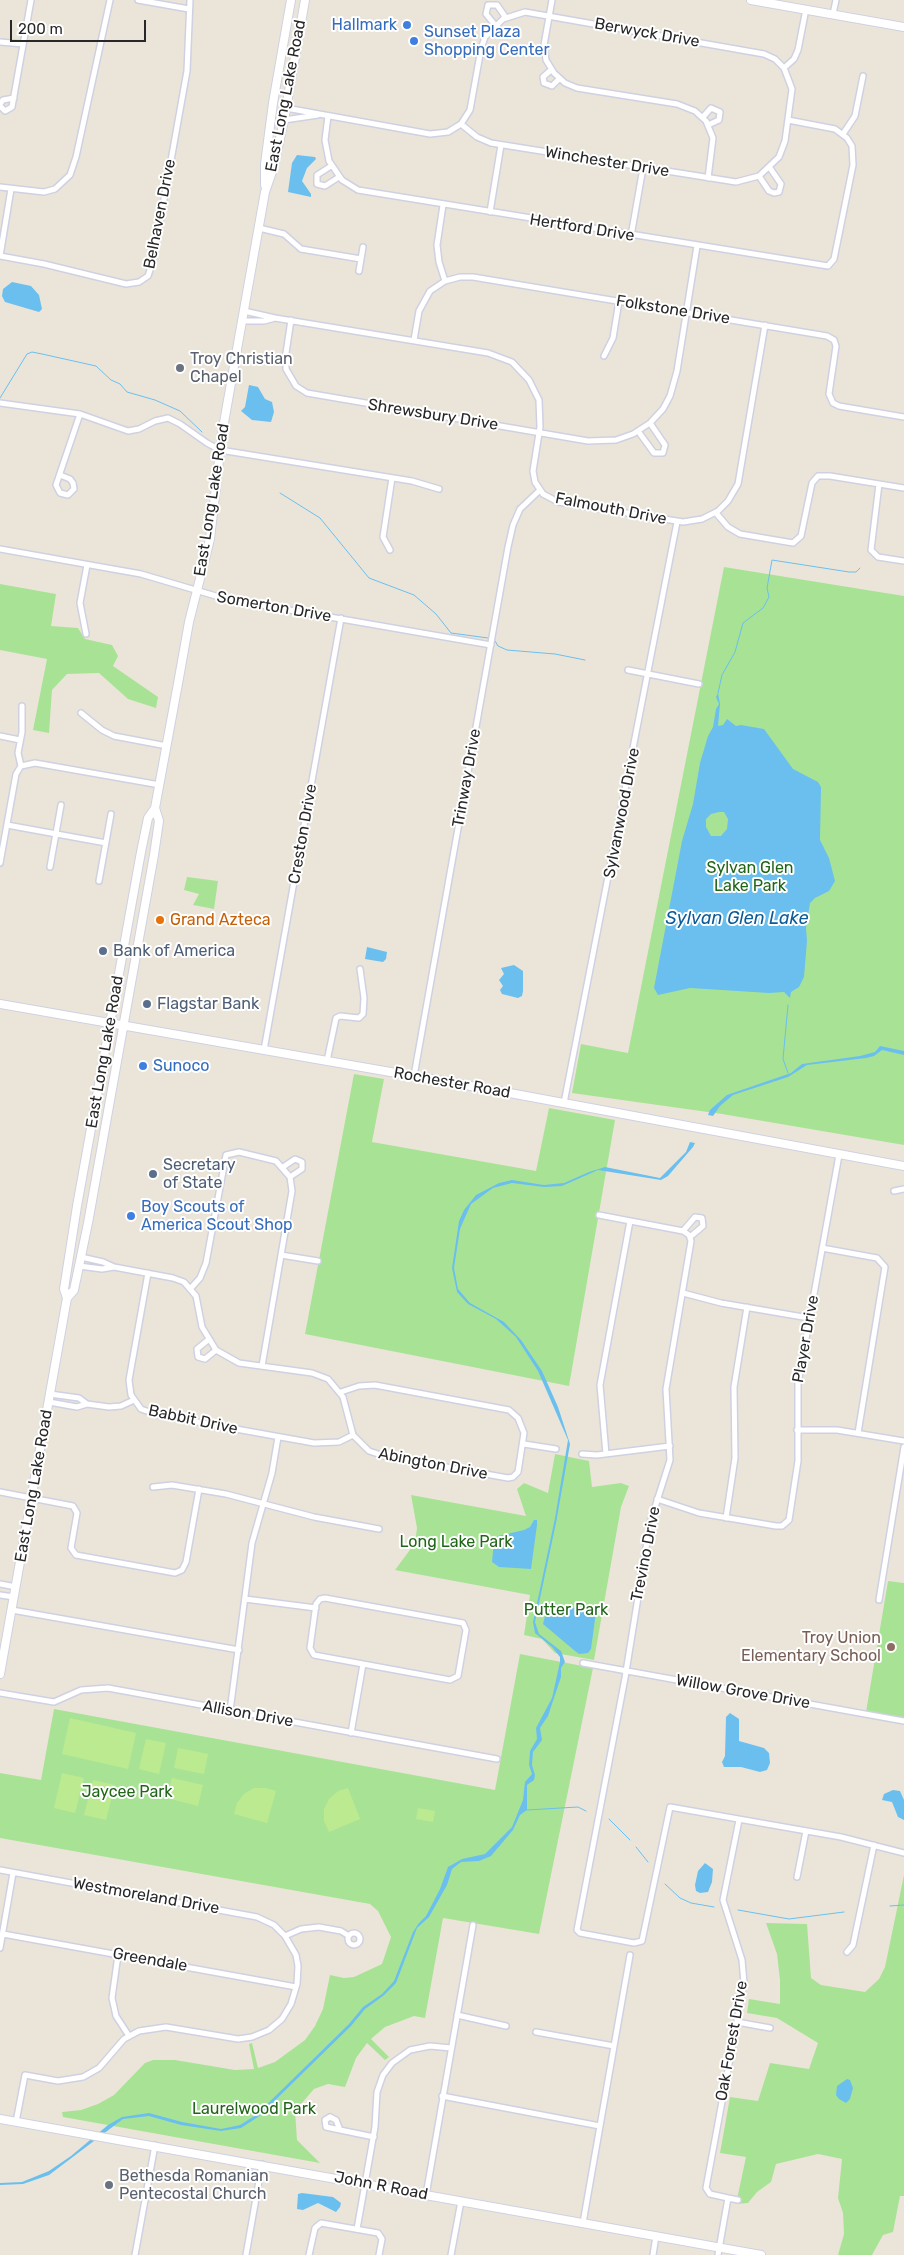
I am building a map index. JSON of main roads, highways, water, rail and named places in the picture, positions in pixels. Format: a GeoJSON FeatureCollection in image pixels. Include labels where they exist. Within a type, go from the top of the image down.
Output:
{"type":"FeatureCollection","features":[{"type":"Feature","properties":{"kind":"main road"},"geometry":{"type":"LineString","coordinates":[[290,81],[285,80],[282,76],[293,0]]}},
{"type":"Feature","properties":{"kind":"main road","name":"East Long Lake Road"},"geometry":{"type":"LineString","coordinates":[[265,192],[265,164],[274,99],[293,0]]}},
{"type":"Feature","properties":{"kind":"main road","name":"East Long Lake Road"},"geometry":{"type":"LineString","coordinates":[[67,1298],[74,1290],[77,1278],[95,1184],[153,860],[159,820],[156,808],[186,636],[210,533],[220,450],[242,321],[265,192],[284,120],[306,0]]}},
{"type":"Feature","properties":{"kind":"main road"},"geometry":{"type":"LineString","coordinates":[[751,0],[904,27]]}},
{"type":"Feature","properties":{"kind":"main road"},"geometry":{"type":"LineString","coordinates":[[274,99],[277,105],[272,137],[276,140],[279,139]]}},
{"type":"Feature","properties":{"kind":"main road","name":"East Long Lake Road"},"geometry":{"type":"LineString","coordinates":[[0,1674],[67,1298],[64,1289],[66,1273],[140,852],[148,818],[156,808]]}},
{"type":"Feature","properties":{"kind":"main road"},"geometry":{"type":"LineString","coordinates":[[140,852],[149,854],[153,860]]}},
{"type":"Feature","properties":{"kind":"main road"},"geometry":{"type":"LineString","coordinates":[[116,989],[121,996],[128,996]]}},
{"type":"Feature","properties":{"kind":"main road","name":"Rochester Road"},"geometry":{"type":"LineString","coordinates":[[0,1004],[414,1076],[904,1166]]}},
{"type":"Feature","properties":{"kind":"main road"},"geometry":{"type":"LineString","coordinates":[[104,1058],[109,1055],[117,1060]]}},
{"type":"Feature","properties":{"kind":"main road"},"geometry":{"type":"LineString","coordinates":[[82,1178],[88,1184],[95,1184]]}},
{"type":"Feature","properties":{"kind":"main road"},"geometry":{"type":"LineString","coordinates":[[77,1206],[83,1205],[90,1210]]}},
{"type":"Feature","properties":{"kind":"main road"},"geometry":{"type":"LineString","coordinates":[[66,1273],[72,1278],[77,1278]]}},
{"type":"Feature","properties":{"kind":"main road","name":"John R Road"},"geometry":{"type":"LineString","coordinates":[[0,2119],[111,2137],[656,2236],[718,2251],[761,2255]]}},
{"type":"Feature","properties":{"kind":"water"},"geometry":{"type":"Polygon","coordinates":[[[297,155],[315,157],[316,159],[307,168],[302,181],[311,197],[288,192],[292,163],[297,155]]]}},
{"type":"Feature","properties":{"kind":"water"},"geometry":{"type":"Polygon","coordinates":[[[12,282],[31,286],[39,295],[42,309],[39,312],[5,302],[2,296],[3,289],[12,282]]]}},
{"type":"Feature","properties":{"kind":"water"},"geometry":{"type":"Polygon","coordinates":[[[249,385],[258,387],[265,399],[272,402],[274,412],[271,422],[252,420],[241,411],[245,407],[249,385]]]}},
{"type":"Feature","properties":{"kind":"water","name":"Sylvan Glen Lake"},"geometry":{"type":"Polygon","coordinates":[[[718,693],[720,704],[718,726],[723,725],[727,719],[736,726],[741,725],[764,729],[793,769],[818,782],[821,787],[820,840],[829,858],[835,881],[829,891],[815,898],[810,903],[806,928],[807,941],[804,977],[799,987],[791,992],[790,998],[784,992],[769,993],[690,988],[658,995],[654,988],[682,841],[693,804],[700,763],[719,704],[716,697],[718,693]],[[724,812],[711,814],[706,819],[706,827],[711,836],[721,836],[727,829],[728,819],[724,812]]]}},
{"type":"Feature","properties":{"kind":"water"},"geometry":{"type":"Polygon","coordinates":[[[367,947],[387,952],[386,959],[383,962],[365,959],[367,947]]]}},
{"type":"Feature","properties":{"kind":"water"},"geometry":{"type":"Polygon","coordinates":[[[514,965],[523,971],[523,991],[522,996],[518,998],[502,994],[500,990],[503,986],[499,980],[504,974],[501,968],[514,965]]]}},
{"type":"Feature","properties":{"kind":"water"},"geometry":{"type":"Polygon","coordinates":[[[880,1046],[904,1051],[904,1055],[882,1050],[874,1056],[866,1058],[807,1065],[788,1077],[733,1095],[720,1106],[713,1116],[708,1115],[710,1110],[727,1095],[791,1073],[802,1064],[860,1056],[875,1052],[880,1046]]]}},
{"type":"Feature","properties":{"kind":"water"},"geometry":{"type":"Polygon","coordinates":[[[690,1142],[695,1143],[693,1147],[668,1176],[661,1180],[598,1170],[562,1186],[544,1187],[512,1183],[493,1188],[471,1204],[460,1229],[454,1268],[458,1289],[470,1303],[504,1322],[521,1340],[542,1371],[558,1407],[570,1444],[556,1523],[535,1622],[539,1634],[561,1651],[565,1662],[561,1668],[561,1677],[548,1716],[540,1728],[542,1740],[533,1752],[532,1765],[535,1775],[534,1780],[527,1785],[527,1810],[520,1815],[513,1830],[491,1856],[479,1861],[461,1862],[452,1869],[447,1885],[429,1917],[417,1928],[396,1983],[383,1996],[365,2009],[351,2026],[258,2117],[241,2128],[221,2131],[181,2125],[149,2116],[123,2119],[49,2175],[23,2184],[0,2185],[0,2183],[22,2182],[49,2171],[71,2156],[108,2125],[122,2117],[149,2113],[182,2122],[221,2129],[240,2125],[256,2115],[349,2024],[363,2007],[382,1994],[394,1981],[413,1932],[426,1916],[440,1889],[448,1867],[462,1859],[485,1854],[512,1827],[523,1800],[525,1782],[532,1774],[529,1765],[530,1751],[537,1739],[536,1728],[552,1698],[560,1662],[560,1657],[552,1647],[535,1633],[533,1622],[555,1518],[568,1440],[538,1371],[516,1337],[496,1319],[468,1304],[457,1292],[452,1268],[459,1221],[464,1210],[476,1195],[499,1183],[512,1180],[544,1185],[564,1183],[605,1167],[660,1178],[686,1152],[690,1142]]]}},
{"type":"Feature","properties":{"kind":"water"},"geometry":{"type":"Polygon","coordinates":[[[534,1520],[537,1520],[537,1525],[531,1569],[499,1567],[492,1562],[494,1541],[498,1536],[524,1530],[530,1527],[534,1520]]]}},
{"type":"Feature","properties":{"kind":"water"},"geometry":{"type":"Polygon","coordinates":[[[548,1603],[596,1612],[591,1649],[588,1653],[579,1654],[543,1624],[548,1603]]]}},
{"type":"Feature","properties":{"kind":"water"},"geometry":{"type":"Polygon","coordinates":[[[730,1713],[739,1719],[739,1741],[764,1748],[769,1753],[770,1763],[767,1770],[760,1772],[741,1767],[724,1767],[722,1762],[725,1756],[726,1717],[730,1713]]]}},
{"type":"Feature","properties":{"kind":"water"},"geometry":{"type":"Polygon","coordinates":[[[893,1790],[900,1791],[904,1800],[904,1820],[898,1817],[892,1802],[882,1800],[884,1794],[893,1790]]]}},
{"type":"Feature","properties":{"kind":"water"},"geometry":{"type":"Polygon","coordinates":[[[705,1863],[713,1869],[712,1882],[708,1892],[700,1893],[696,1891],[695,1885],[698,1871],[705,1863]]]}},
{"type":"Feature","properties":{"kind":"water"},"geometry":{"type":"Polygon","coordinates":[[[847,2079],[850,2080],[853,2088],[850,2099],[846,2103],[836,2095],[837,2086],[847,2079]]]}},
{"type":"Feature","properties":{"kind":"water"},"geometry":{"type":"Polygon","coordinates":[[[298,2194],[333,2197],[341,2203],[340,2207],[336,2212],[318,2203],[303,2210],[297,2209],[298,2194]]]}},
{"type":"Feature","properties":{"kind":"waterway"},"geometry":{"type":"LineString","coordinates":[[0,398],[27,354],[32,352],[96,366],[111,380],[120,384],[127,392],[155,400],[180,411],[202,432]]}},
{"type":"Feature","properties":{"kind":"waterway"},"geometry":{"type":"LineString","coordinates":[[280,493],[320,518],[369,578],[414,595],[436,614],[451,633],[488,638]]}},
{"type":"Feature","properties":{"kind":"waterway"},"geometry":{"type":"LineString","coordinates":[[718,693],[722,675],[735,652],[743,623],[763,608],[769,597],[767,588],[772,560],[849,572],[856,572],[860,568]]}},
{"type":"Feature","properties":{"kind":"waterway"},"geometry":{"type":"LineString","coordinates":[[495,641],[498,646],[507,650],[555,654],[585,660]]}},
{"type":"Feature","properties":{"kind":"waterway"},"geometry":{"type":"LineString","coordinates":[[788,1005],[783,1059],[788,1073]]}},
{"type":"Feature","properties":{"kind":"waterway"},"geometry":{"type":"LineString","coordinates":[[527,1810],[578,1807],[586,1811]]}},
{"type":"Feature","properties":{"kind":"waterway"},"geometry":{"type":"LineString","coordinates":[[609,1819],[630,1840]]}},
{"type":"Feature","properties":{"kind":"waterway"},"geometry":{"type":"LineString","coordinates":[[636,1847],[648,1862]]}},
{"type":"Feature","properties":{"kind":"waterway"},"geometry":{"type":"LineString","coordinates":[[665,1884],[680,1898],[691,1903],[714,1907]]}},
{"type":"Feature","properties":{"kind":"waterway"},"geometry":{"type":"LineString","coordinates":[[890,1906],[904,1905]]}},
{"type":"Feature","properties":{"kind":"waterway"},"geometry":{"type":"LineString","coordinates":[[738,1910],[789,1919],[844,1912]]}},
{"type":"Feature","properties":{"kind":"place","name":"Hallmark"},"geometry":{"type":"Point","coordinates":[407,25]}},
{"type":"Feature","properties":{"kind":"place","name":"Sunset Plaza Shopping Center"},"geometry":{"type":"Point","coordinates":[414,41]}},
{"type":"Feature","properties":{"kind":"place","name":"Troy Christian Chapel"},"geometry":{"type":"Point","coordinates":[180,368]}},
{"type":"Feature","properties":{"kind":"place","name":"Grand Azteca"},"geometry":{"type":"Point","coordinates":[160,920]}},
{"type":"Feature","properties":{"kind":"place","name":"Bank of America"},"geometry":{"type":"Point","coordinates":[103,951]}},
{"type":"Feature","properties":{"kind":"place","name":"Flagstar Bank"},"geometry":{"type":"Point","coordinates":[147,1004]}},
{"type":"Feature","properties":{"kind":"place","name":"Sunoco"},"geometry":{"type":"Point","coordinates":[143,1066]}},
{"type":"Feature","properties":{"kind":"place","name":"Secretary of State"},"geometry":{"type":"Point","coordinates":[153,1174]}},
{"type":"Feature","properties":{"kind":"place","name":"Boy Scouts of America Scout Shop"},"geometry":{"type":"Point","coordinates":[131,1216]}},
{"type":"Feature","properties":{"kind":"place","name":"Troy Union Elementary School"},"geometry":{"type":"Point","coordinates":[891,1647]}},
{"type":"Feature","properties":{"kind":"place","name":"Bethesda Romanian Pentecostal Church"},"geometry":{"type":"Point","coordinates":[109,2185]}},
{"type":"Feature","properties":{"kind":"park label","name":"Sylvan Glen Lake Park"},"geometry":{"type":"Point","coordinates":[750,877]}},
{"type":"Feature","properties":{"kind":"park label","name":"Long Lake Park"},"geometry":{"type":"Point","coordinates":[456,1542]}},
{"type":"Feature","properties":{"kind":"park label","name":"Putter Park"},"geometry":{"type":"Point","coordinates":[566,1610]}},
{"type":"Feature","properties":{"kind":"park label","name":"Jaycee Park"},"geometry":{"type":"Point","coordinates":[127,1792]}},
{"type":"Feature","properties":{"kind":"park label","name":"Laurelwood Park"},"geometry":{"type":"Point","coordinates":[254,2109]}}]}
